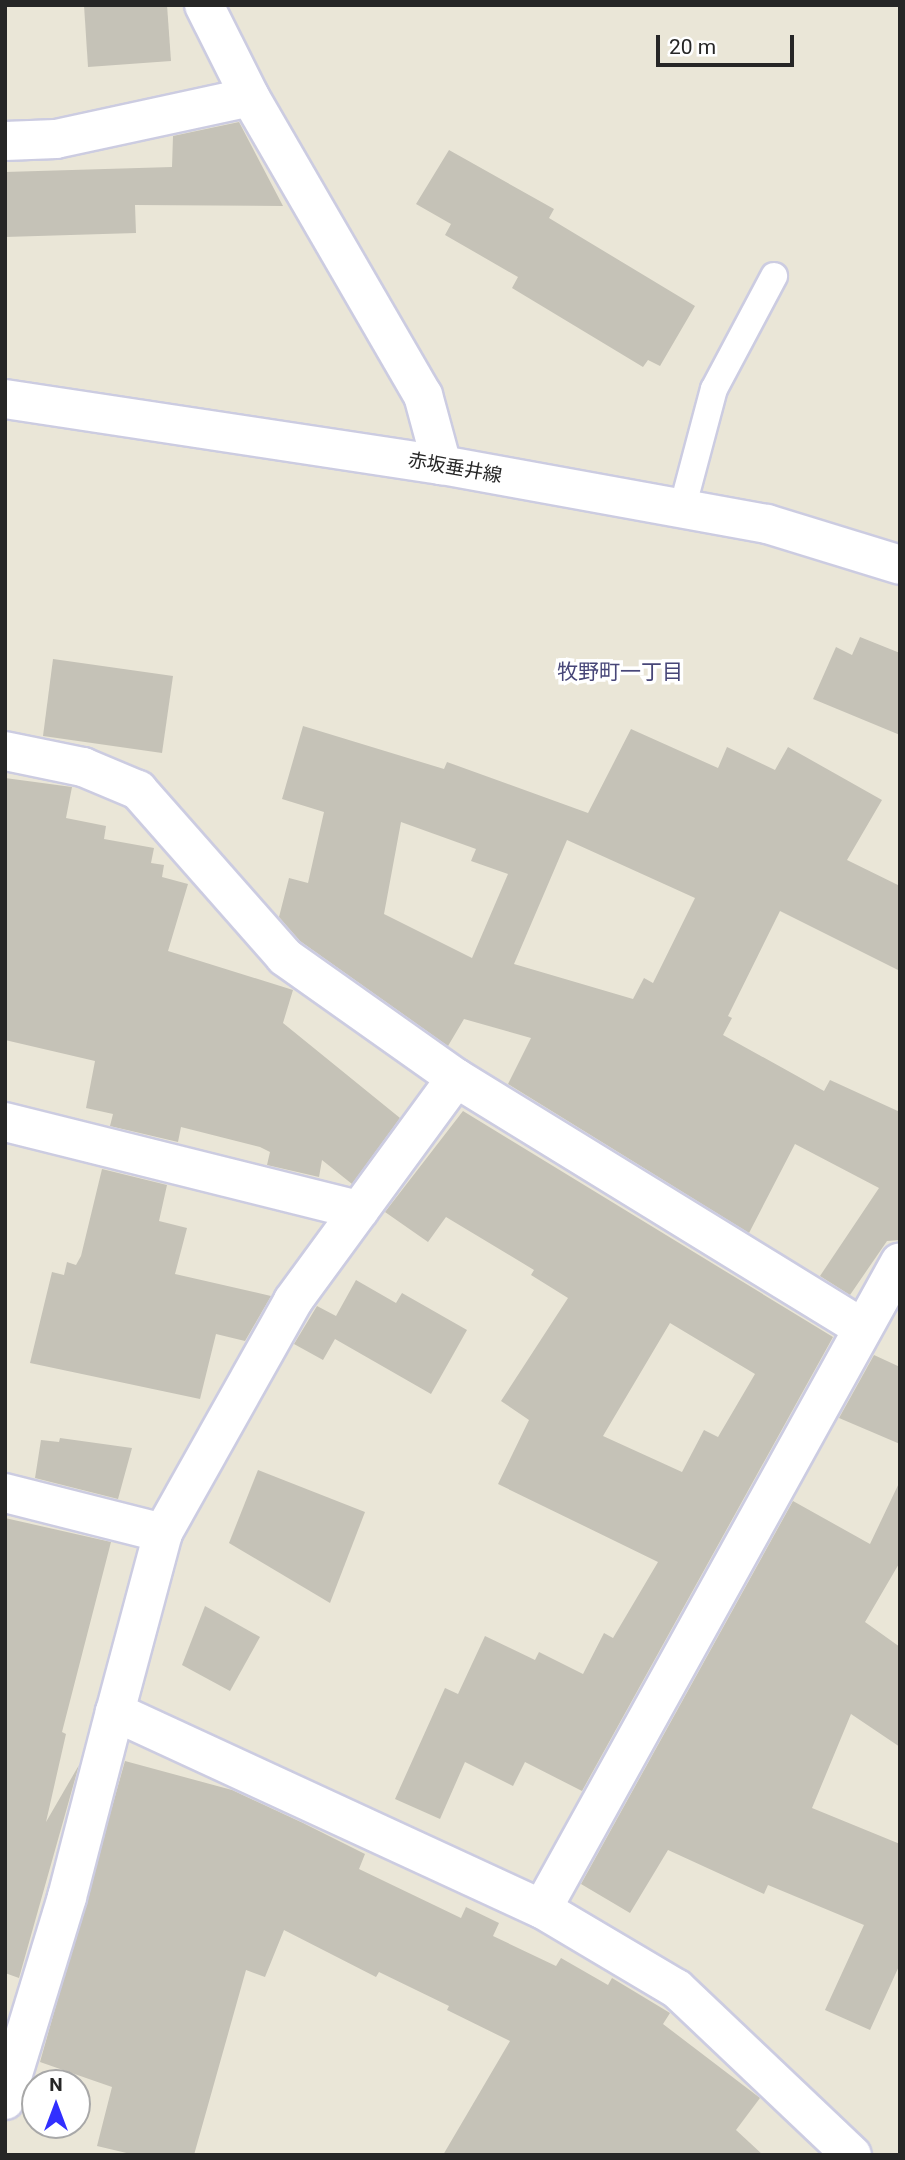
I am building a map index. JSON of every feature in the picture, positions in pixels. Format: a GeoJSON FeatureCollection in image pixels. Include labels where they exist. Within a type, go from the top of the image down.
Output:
{"type":"FeatureCollection","features":[{"type":"Feature","properties":{"kind":"street"},"geometry":{"type":"LineString","coordinates":[[204,5],[250,97],[424,395],[442,465]]}},
{"type":"Feature","properties":{"kind":"street"},"geometry":{"type":"LineString","coordinates":[[5,141],[56,139],[250,97]]}},
{"type":"Feature","properties":{"kind":"street","name":"赤坂垂井線"},"geometry":{"type":"LineString","coordinates":[[5,398],[442,465],[767,524],[900,565]]}},
{"type":"Feature","properties":{"kind":"street"},"geometry":{"type":"LineString","coordinates":[[5,751],[83,767],[138,790],[285,957],[456,1077],[862,1328]]}},
{"type":"Feature","properties":{"kind":"street"},"geometry":{"type":"LineString","coordinates":[[5,2100],[67,1897],[163,1533],[293,1301],[456,1077]]}},
{"type":"Feature","properties":{"kind":"street"},"geometry":{"type":"LineString","coordinates":[[5,1122],[359,1210]]}},
{"type":"Feature","properties":{"kind":"street"},"geometry":{"type":"LineString","coordinates":[[542,1909],[900,1262]]}},
{"type":"Feature","properties":{"kind":"street"},"geometry":{"type":"LineString","coordinates":[[5,1493],[163,1533]]}},
{"type":"Feature","properties":{"kind":"street"},"geometry":{"type":"LineString","coordinates":[[115,1713],[542,1909],[677,1989],[852,2155]]}},
{"type":"Feature","properties":{"kind":"lane"},"geometry":{"type":"LineString","coordinates":[[682,509],[714,389],[774,276]]}},
{"type":"Feature","properties":{"kind":"building"},"geometry":{"type":"Polygon","coordinates":[[[84,5],[167,5],[171,61],[88,67],[84,5]]]}},
{"type":"Feature","properties":{"kind":"building"},"geometry":{"type":"Polygon","coordinates":[[[239,122],[283,206],[135,205],[136,233],[5,237],[5,172],[172,167],[173,136],[239,122]]]}},
{"type":"Feature","properties":{"kind":"building"},"geometry":{"type":"Polygon","coordinates":[[[449,150],[554,209],[549,218],[695,306],[660,366],[648,360],[643,367],[512,288],[518,277],[445,235],[451,224],[416,204],[449,150]]]}},
{"type":"Feature","properties":{"kind":"building"},"geometry":{"type":"Polygon","coordinates":[[[860,637],[900,653],[900,735],[813,699],[836,647],[852,655],[860,637]]]}},
{"type":"Feature","properties":{"kind":"building"},"geometry":{"type":"Polygon","coordinates":[[[53,659],[173,676],[162,753],[43,736],[53,659]]]}},
{"type":"Feature","properties":{"kind":"building"},"geometry":{"type":"Polygon","coordinates":[[[303,726],[444,769],[447,762],[588,813],[631,729],[718,768],[727,747],[775,770],[788,747],[882,800],[847,860],[900,886],[900,971],[780,911],[728,1016],[732,1018],[723,1035],[824,1091],[830,1080],[900,1112],[900,1240],[887,1241],[850,1295],[820,1276],[879,1188],[795,1144],[749,1233],[508,1084],[531,1038],[464,1019],[448,1046],[300,941],[279,917],[289,878],[308,883],[324,812],[282,799],[303,726]],[[401,822],[384,914],[472,958],[508,874],[471,861],[476,849],[401,822]],[[567,840],[514,964],[633,999],[644,978],[653,983],[695,898],[567,840]]]}},
{"type":"Feature","properties":{"kind":"building"},"geometry":{"type":"Polygon","coordinates":[[[5,778],[72,787],[66,818],[106,826],[104,839],[154,848],[151,863],[164,865],[162,877],[188,884],[168,951],[293,990],[283,1023],[400,1118],[352,1184],[322,1160],[319,1177],[267,1165],[270,1152],[260,1147],[181,1127],[178,1142],[110,1126],[113,1114],[86,1108],[95,1061],[5,1040],[5,778]]]}},
{"type":"Feature","properties":{"kind":"building"},"geometry":{"type":"Polygon","coordinates":[[[463,1111],[833,1337],[582,1791],[525,1762],[513,1786],[465,1762],[440,1819],[395,1799],[445,1688],[458,1694],[485,1636],[535,1660],[539,1652],[583,1674],[604,1633],[613,1638],[658,1562],[498,1484],[529,1420],[501,1401],[568,1298],[531,1275],[534,1270],[446,1217],[428,1242],[385,1212],[463,1111]],[[670,1323],[603,1436],[682,1472],[704,1430],[718,1437],[755,1374],[670,1323]]]}},
{"type":"Feature","properties":{"kind":"building"},"geometry":{"type":"Polygon","coordinates":[[[102,1169],[167,1185],[159,1221],[187,1228],[175,1274],[271,1296],[245,1341],[216,1334],[200,1399],[30,1363],[52,1272],[64,1275],[67,1262],[76,1265],[81,1256],[102,1169]]]}},
{"type":"Feature","properties":{"kind":"building"},"geometry":{"type":"Polygon","coordinates":[[[356,1280],[396,1303],[402,1293],[467,1330],[431,1394],[335,1339],[323,1360],[294,1344],[317,1306],[336,1316],[356,1280]]]}},
{"type":"Feature","properties":{"kind":"building"},"geometry":{"type":"Polygon","coordinates":[[[874,1355],[900,1367],[900,1444],[839,1418],[874,1355]]]}},
{"type":"Feature","properties":{"kind":"building"},"geometry":{"type":"Polygon","coordinates":[[[60,1438],[132,1448],[118,1499],[35,1478],[41,1440],[59,1442],[60,1438]]]}},
{"type":"Feature","properties":{"kind":"building"},"geometry":{"type":"Polygon","coordinates":[[[258,1470],[365,1512],[330,1603],[229,1543],[258,1470]]]}},
{"type":"Feature","properties":{"kind":"building"},"geometry":{"type":"Polygon","coordinates":[[[900,1481],[900,1562],[865,1622],[900,1647],[900,1747],[851,1714],[812,1808],[900,1844],[900,1964],[870,2030],[825,2010],[864,1925],[768,1885],[764,1894],[668,1850],[630,1913],[581,1884],[793,1501],[870,1544],[900,1481]]]}},
{"type":"Feature","properties":{"kind":"building"},"geometry":{"type":"Polygon","coordinates":[[[5,1518],[111,1542],[62,1732],[66,1734],[46,1822],[79,1765],[19,1978],[5,1973],[5,1518]]]}},
{"type":"Feature","properties":{"kind":"building"},"geometry":{"type":"Polygon","coordinates":[[[205,1606],[260,1637],[230,1691],[182,1665],[205,1606]]]}},
{"type":"Feature","properties":{"kind":"building"},"geometry":{"type":"Polygon","coordinates":[[[125,1761],[232,1790],[365,1854],[359,1869],[461,1918],[466,1907],[499,1923],[493,1936],[556,1966],[561,1958],[608,1985],[612,1978],[670,2013],[663,2024],[760,2098],[736,2130],[763,2155],[443,2155],[510,2041],[447,2010],[449,2006],[379,1972],[376,1977],[284,1930],[265,1977],[246,1970],[194,2155],[135,2155],[97,2146],[112,2087],[91,2080],[91,2069],[60,2069],[40,2062],[125,1761]]]}},
{"type":"Feature","properties":{"kind":"district","name":"牧野町一丁目"},"geometry":{"type":"Point","coordinates":[620,672]}}]}
